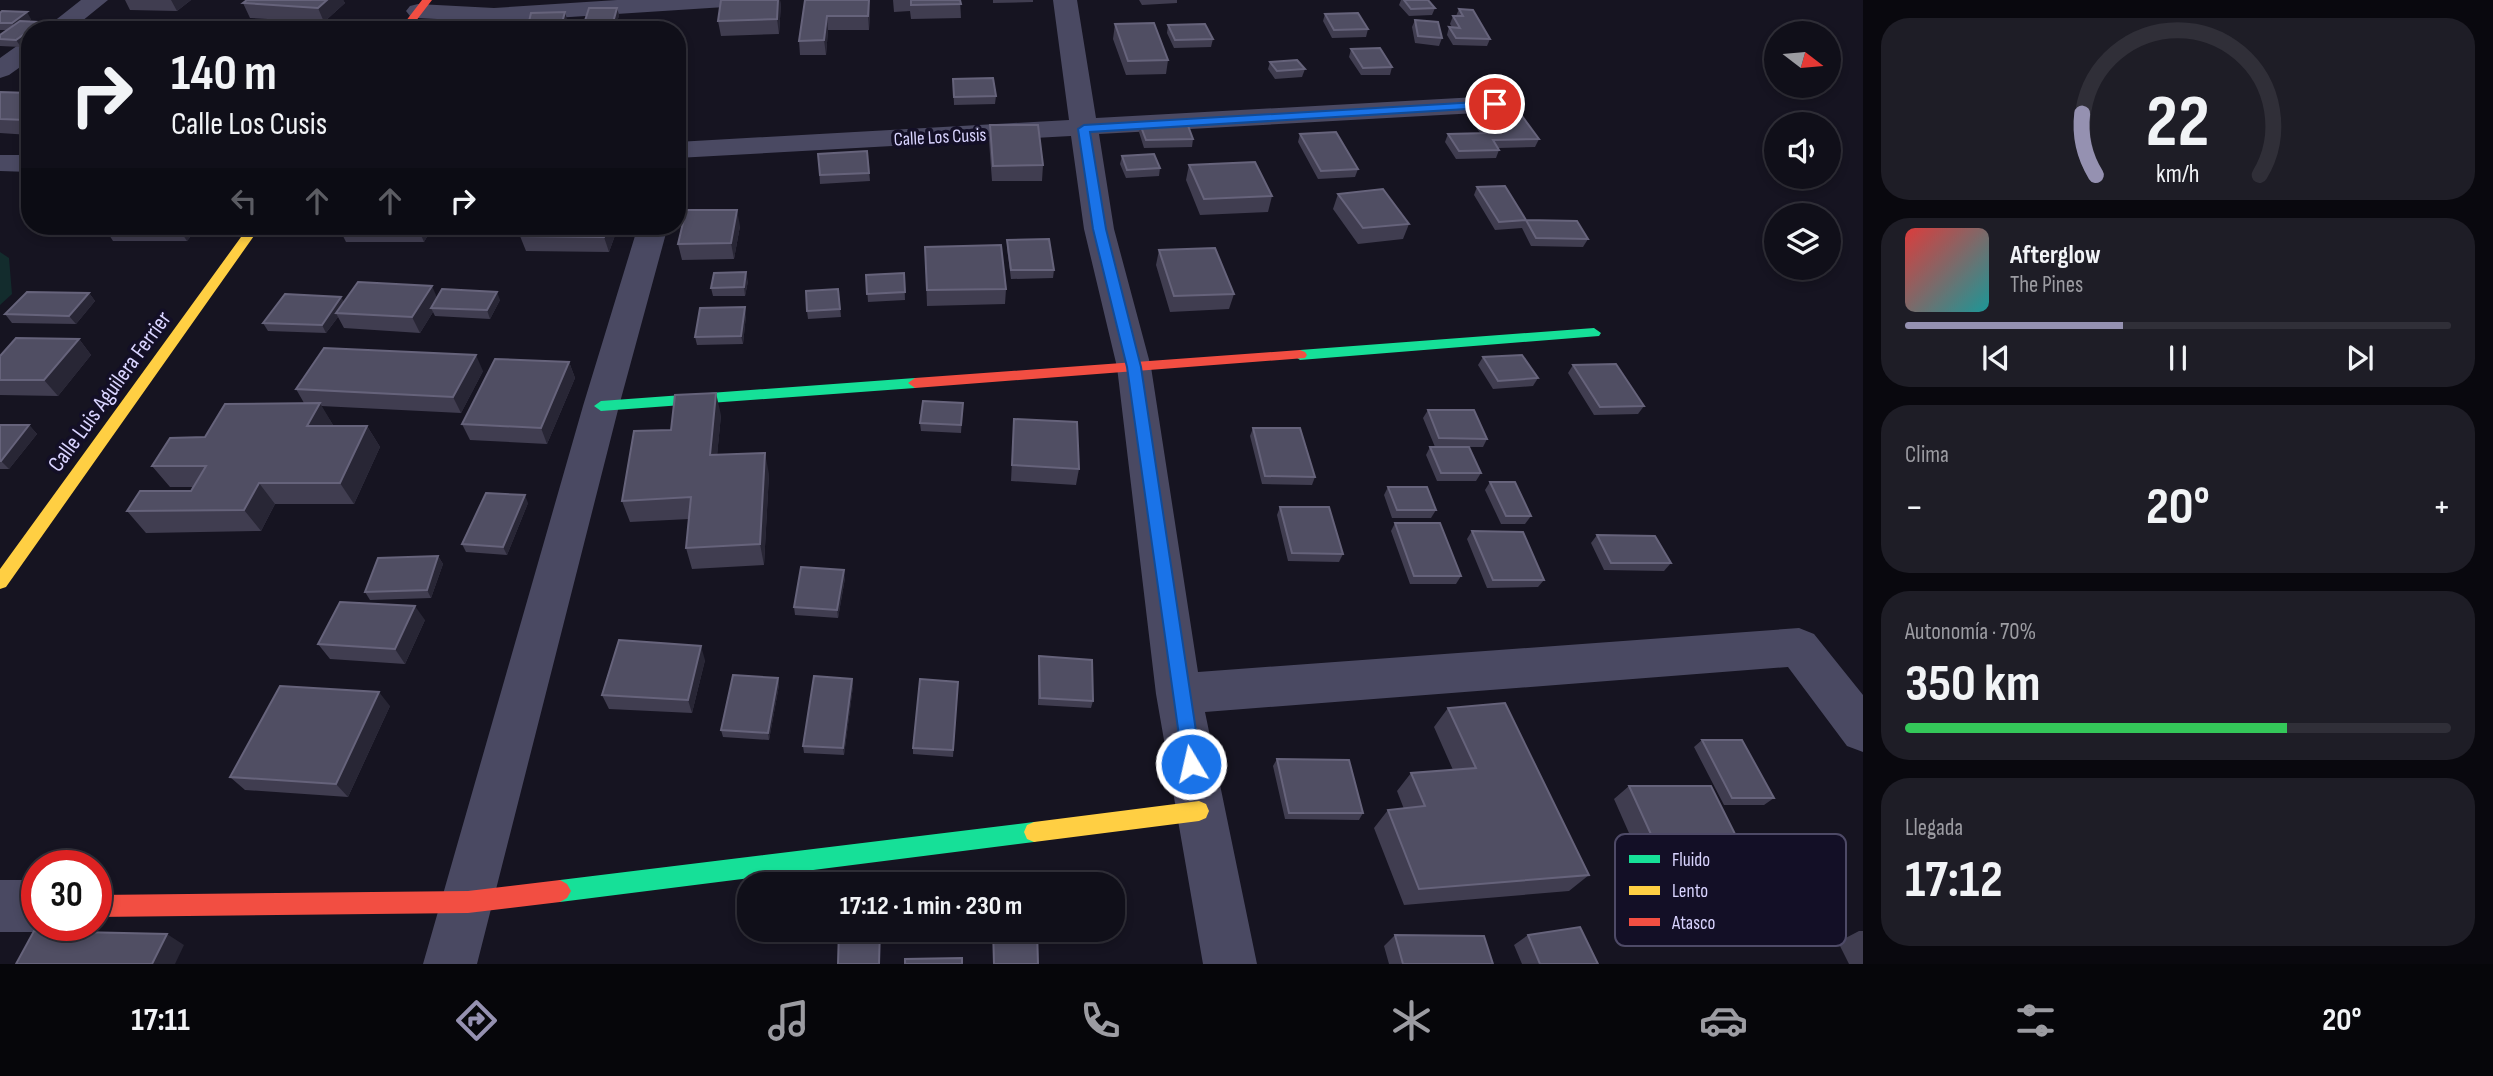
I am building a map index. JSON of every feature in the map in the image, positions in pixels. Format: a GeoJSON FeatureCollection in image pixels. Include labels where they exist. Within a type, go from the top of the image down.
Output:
{"type":"FeatureCollection","features":[{"type":"Feature","properties":{"kind":"street"},"geometry":{"type":"LineString","coordinates":[[67,21],[96,0]]}},
{"type":"Feature","properties":{"kind":"street"},"geometry":{"type":"LineString","coordinates":[[416,14],[494,15],[724,0]]}},
{"type":"Feature","properties":{"kind":"street"},"geometry":{"type":"LineString","coordinates":[[1065,0],[1100,229],[1134,367],[1179,694],[1230,964]]}},
{"type":"Feature","properties":{"kind":"street"},"geometry":{"type":"LineString","coordinates":[[0,70],[21,55]]}},
{"type":"Feature","properties":{"kind":"street","name":"Calle Los Cusis"},"geometry":{"type":"LineString","coordinates":[[686,149],[1084,129],[1495,104]]}},
{"type":"Feature","properties":{"kind":"street"},"geometry":{"type":"LineString","coordinates":[[0,163],[21,163]]}},
{"type":"Feature","properties":{"kind":"street","name":"Calle Luis Aguilera Ferrier"},"geometry":{"type":"LineString","coordinates":[[0,582],[249,235]]}},
{"type":"Feature","properties":{"kind":"street"},"geometry":{"type":"LineString","coordinates":[[450,964],[601,406],[650,235]]}},
{"type":"Feature","properties":{"kind":"street"},"geometry":{"type":"LineString","coordinates":[[601,406],[1594,333]]}},
{"type":"Feature","properties":{"kind":"street"},"geometry":{"type":"LineString","coordinates":[[1179,694],[1798,647],[1863,730]]}},
{"type":"Feature","properties":{"kind":"street"},"geometry":{"type":"LineString","coordinates":[[112,905],[468,902],[1199,811]]}},
{"type":"Feature","properties":{"kind":"street"},"geometry":{"type":"LineString","coordinates":[[0,906],[21,906]]}},
{"type":"Feature","properties":{"kind":"green space"},"geometry":{"type":"Polygon","coordinates":[[[0,252],[9,258],[12,294],[0,305],[0,252]]]}},
{"type":"Feature","properties":{"kind":"building"},"geometry":{"type":"Polygon","coordinates":[[[247,0],[327,0],[318,8],[243,3],[247,0]]]}},
{"type":"Feature","properties":{"kind":"building"},"geometry":{"type":"Polygon","coordinates":[[[721,0],[778,0],[777,19],[718,21],[721,0]]]}},
{"type":"Feature","properties":{"kind":"building"},"geometry":{"type":"Polygon","coordinates":[[[805,0],[869,0],[868,16],[827,16],[824,40],[799,41],[805,0]]]}},
{"type":"Feature","properties":{"kind":"building"},"geometry":{"type":"Polygon","coordinates":[[[911,0],[960,0],[961,4],[911,5],[911,0]]]}},
{"type":"Feature","properties":{"kind":"building"},"geometry":{"type":"Polygon","coordinates":[[[1404,0],[1428,0],[1435,8],[1411,9],[1404,0]]]}},
{"type":"Feature","properties":{"kind":"building"},"geometry":{"type":"Polygon","coordinates":[[[589,8],[617,8],[613,21],[585,21],[589,8]]]}},
{"type":"Feature","properties":{"kind":"building"},"geometry":{"type":"Polygon","coordinates":[[[1459,9],[1473,10],[1490,39],[1456,38],[1449,27],[1460,28],[1453,16],[1463,16],[1459,9]]]}},
{"type":"Feature","properties":{"kind":"building"},"geometry":{"type":"Polygon","coordinates":[[[2,11],[27,12],[12,23],[0,23],[2,11]]]}},
{"type":"Feature","properties":{"kind":"building"},"geometry":{"type":"Polygon","coordinates":[[[565,12],[562,21],[529,21],[531,13],[565,12]]]}},
{"type":"Feature","properties":{"kind":"building"},"geometry":{"type":"Polygon","coordinates":[[[1358,13],[1368,29],[1334,30],[1325,14],[1358,13]]]}},
{"type":"Feature","properties":{"kind":"building"},"geometry":{"type":"Polygon","coordinates":[[[1415,20],[1438,22],[1442,38],[1418,36],[1415,20]]]}},
{"type":"Feature","properties":{"kind":"building"},"geometry":{"type":"Polygon","coordinates":[[[21,21],[21,36],[16,40],[0,39],[0,35],[21,21]]]}},
{"type":"Feature","properties":{"kind":"building"},"geometry":{"type":"Polygon","coordinates":[[[1154,23],[1168,60],[1128,61],[1115,24],[1154,23]]]}},
{"type":"Feature","properties":{"kind":"building"},"geometry":{"type":"Polygon","coordinates":[[[1205,24],[1213,39],[1175,40],[1168,25],[1205,24]]]}},
{"type":"Feature","properties":{"kind":"building"},"geometry":{"type":"Polygon","coordinates":[[[1380,48],[1392,67],[1363,68],[1351,49],[1380,48]]]}},
{"type":"Feature","properties":{"kind":"building"},"geometry":{"type":"Polygon","coordinates":[[[1297,60],[1305,69],[1277,71],[1270,62],[1297,60]]]}},
{"type":"Feature","properties":{"kind":"building"},"geometry":{"type":"Polygon","coordinates":[[[993,78],[996,96],[954,97],[953,79],[993,78]]]}},
{"type":"Feature","properties":{"kind":"building"},"geometry":{"type":"Polygon","coordinates":[[[0,92],[21,93],[21,120],[0,119],[0,92]]]}},
{"type":"Feature","properties":{"kind":"building"},"geometry":{"type":"Polygon","coordinates":[[[1477,116],[1522,116],[1539,139],[1493,140],[1499,150],[1459,151],[1448,134],[1488,133],[1477,116]]]}},
{"type":"Feature","properties":{"kind":"building"},"geometry":{"type":"Polygon","coordinates":[[[1187,123],[1193,139],[1146,140],[1140,124],[1187,123]]]}},
{"type":"Feature","properties":{"kind":"building"},"geometry":{"type":"Polygon","coordinates":[[[990,125],[1038,125],[1043,165],[993,166],[990,125]]]}},
{"type":"Feature","properties":{"kind":"building"},"geometry":{"type":"Polygon","coordinates":[[[1336,132],[1358,169],[1321,171],[1300,134],[1336,132]]]}},
{"type":"Feature","properties":{"kind":"building"},"geometry":{"type":"Polygon","coordinates":[[[867,151],[869,173],[820,175],[818,154],[867,151]]]}},
{"type":"Feature","properties":{"kind":"building"},"geometry":{"type":"Polygon","coordinates":[[[1154,154],[1160,168],[1127,170],[1122,156],[1154,154]]]}},
{"type":"Feature","properties":{"kind":"building"},"geometry":{"type":"Polygon","coordinates":[[[1255,162],[1272,196],[1204,199],[1189,165],[1255,162]]]}},
{"type":"Feature","properties":{"kind":"building"},"geometry":{"type":"Polygon","coordinates":[[[1505,186],[1526,220],[1499,222],[1477,187],[1505,186]]]}},
{"type":"Feature","properties":{"kind":"building"},"geometry":{"type":"Polygon","coordinates":[[[1383,189],[1409,224],[1363,228],[1338,194],[1383,189]]]}},
{"type":"Feature","properties":{"kind":"building"},"geometry":{"type":"Polygon","coordinates":[[[686,210],[737,210],[731,243],[678,244],[680,235],[686,235],[686,210]]]}},
{"type":"Feature","properties":{"kind":"building"},"geometry":{"type":"Polygon","coordinates":[[[1526,220],[1577,221],[1588,239],[1536,238],[1526,220]]]}},
{"type":"Feature","properties":{"kind":"building"},"geometry":{"type":"Polygon","coordinates":[[[520,235],[605,235],[604,237],[520,235]]]}},
{"type":"Feature","properties":{"kind":"building"},"geometry":{"type":"Polygon","coordinates":[[[1049,239],[1054,270],[1011,270],[1007,240],[1049,239]]]}},
{"type":"Feature","properties":{"kind":"building"},"geometry":{"type":"Polygon","coordinates":[[[1001,245],[1006,289],[927,290],[925,247],[1001,245]]]}},
{"type":"Feature","properties":{"kind":"building"},"geometry":{"type":"Polygon","coordinates":[[[1215,248],[1234,294],[1174,296],[1159,250],[1215,248]]]}},
{"type":"Feature","properties":{"kind":"building"},"geometry":{"type":"Polygon","coordinates":[[[746,272],[744,287],[711,288],[714,273],[746,272]]]}},
{"type":"Feature","properties":{"kind":"building"},"geometry":{"type":"Polygon","coordinates":[[[904,273],[905,292],[867,294],[866,275],[904,273]]]}},
{"type":"Feature","properties":{"kind":"building"},"geometry":{"type":"Polygon","coordinates":[[[358,282],[432,286],[412,317],[336,313],[358,282]]]}},
{"type":"Feature","properties":{"kind":"building"},"geometry":{"type":"Polygon","coordinates":[[[442,289],[497,292],[487,310],[431,308],[442,289]]]}},
{"type":"Feature","properties":{"kind":"building"},"geometry":{"type":"Polygon","coordinates":[[[838,289],[840,309],[807,311],[806,291],[838,289]]]}},
{"type":"Feature","properties":{"kind":"building"},"geometry":{"type":"Polygon","coordinates":[[[27,292],[89,293],[69,316],[5,314],[27,292]]]}},
{"type":"Feature","properties":{"kind":"building"},"geometry":{"type":"Polygon","coordinates":[[[285,294],[341,297],[322,325],[263,323],[285,294]]]}},
{"type":"Feature","properties":{"kind":"building"},"geometry":{"type":"Polygon","coordinates":[[[745,307],[741,336],[695,337],[700,308],[745,307]]]}},
{"type":"Feature","properties":{"kind":"building"},"geometry":{"type":"Polygon","coordinates":[[[16,338],[79,339],[44,380],[0,380],[0,356],[16,338]]]}},
{"type":"Feature","properties":{"kind":"building"},"geometry":{"type":"Polygon","coordinates":[[[324,348],[476,355],[453,397],[296,389],[324,348]]]}},
{"type":"Feature","properties":{"kind":"building"},"geometry":{"type":"Polygon","coordinates":[[[1522,355],[1538,378],[1498,381],[1483,357],[1522,355]]]}},
{"type":"Feature","properties":{"kind":"building"},"geometry":{"type":"Polygon","coordinates":[[[495,359],[569,362],[541,428],[462,424],[495,359]]]}},
{"type":"Feature","properties":{"kind":"building"},"geometry":{"type":"Polygon","coordinates":[[[1616,364],[1644,406],[1600,407],[1573,365],[1616,364]]]}},
{"type":"Feature","properties":{"kind":"building"},"geometry":{"type":"Polygon","coordinates":[[[716,393],[710,455],[765,453],[760,544],[686,548],[691,497],[622,501],[634,431],[671,430],[675,395],[716,393]]]}},
{"type":"Feature","properties":{"kind":"building"},"geometry":{"type":"Polygon","coordinates":[[[923,401],[963,403],[961,425],[920,423],[923,401]]]}},
{"type":"Feature","properties":{"kind":"building"},"geometry":{"type":"Polygon","coordinates":[[[320,403],[307,426],[367,426],[340,483],[259,483],[244,510],[127,511],[140,491],[191,491],[206,466],[152,466],[170,438],[205,437],[225,404],[320,403]]]}},
{"type":"Feature","properties":{"kind":"building"},"geometry":{"type":"Polygon","coordinates":[[[1428,410],[1474,410],[1487,439],[1439,438],[1428,410]]]}},
{"type":"Feature","properties":{"kind":"building"},"geometry":{"type":"Polygon","coordinates":[[[1014,419],[1077,422],[1079,469],[1012,465],[1014,419]]]}},
{"type":"Feature","properties":{"kind":"building"},"geometry":{"type":"Polygon","coordinates":[[[0,425],[29,425],[1,461],[0,461],[0,425]]]}},
{"type":"Feature","properties":{"kind":"building"},"geometry":{"type":"Polygon","coordinates":[[[1253,428],[1300,428],[1315,477],[1265,476],[1253,428]]]}},
{"type":"Feature","properties":{"kind":"building"},"geometry":{"type":"Polygon","coordinates":[[[1430,447],[1469,447],[1481,473],[1441,473],[1430,447]]]}},
{"type":"Feature","properties":{"kind":"building"},"geometry":{"type":"Polygon","coordinates":[[[1490,482],[1515,482],[1531,516],[1506,516],[1490,482]]]}},
{"type":"Feature","properties":{"kind":"building"},"geometry":{"type":"Polygon","coordinates":[[[1388,487],[1427,487],[1436,510],[1397,510],[1388,487]]]}},
{"type":"Feature","properties":{"kind":"building"},"geometry":{"type":"Polygon","coordinates":[[[486,493],[525,495],[503,547],[462,544],[486,493]]]}},
{"type":"Feature","properties":{"kind":"building"},"geometry":{"type":"Polygon","coordinates":[[[1280,507],[1329,507],[1343,554],[1292,553],[1280,507]]]}},
{"type":"Feature","properties":{"kind":"building"},"geometry":{"type":"Polygon","coordinates":[[[1395,523],[1440,523],[1461,576],[1414,576],[1395,523]]]}},
{"type":"Feature","properties":{"kind":"building"},"geometry":{"type":"Polygon","coordinates":[[[1472,531],[1523,532],[1544,580],[1493,580],[1472,531]]]}},
{"type":"Feature","properties":{"kind":"building"},"geometry":{"type":"Polygon","coordinates":[[[1597,535],[1655,536],[1671,563],[1611,563],[1597,535]]]}},
{"type":"Feature","properties":{"kind":"building"},"geometry":{"type":"Polygon","coordinates":[[[438,556],[427,590],[365,592],[378,558],[438,556]]]}},
{"type":"Feature","properties":{"kind":"building"},"geometry":{"type":"Polygon","coordinates":[[[801,567],[844,570],[837,610],[794,607],[801,567]]]}},
{"type":"Feature","properties":{"kind":"building"},"geometry":{"type":"Polygon","coordinates":[[[340,602],[415,606],[395,649],[318,644],[340,602]]]}},
{"type":"Feature","properties":{"kind":"building"},"geometry":{"type":"Polygon","coordinates":[[[619,640],[701,646],[688,700],[602,695],[619,640]]]}},
{"type":"Feature","properties":{"kind":"building"},"geometry":{"type":"Polygon","coordinates":[[[1039,656],[1092,660],[1093,701],[1040,698],[1039,656]]]}},
{"type":"Feature","properties":{"kind":"building"},"geometry":{"type":"Polygon","coordinates":[[[733,675],[778,678],[768,733],[721,730],[733,675]]]}},
{"type":"Feature","properties":{"kind":"building"},"geometry":{"type":"Polygon","coordinates":[[[814,676],[852,679],[843,748],[803,746],[814,676]]]}},
{"type":"Feature","properties":{"kind":"building"},"geometry":{"type":"Polygon","coordinates":[[[920,679],[958,682],[953,750],[913,748],[920,679]]]}},
{"type":"Feature","properties":{"kind":"building"},"geometry":{"type":"Polygon","coordinates":[[[280,686],[379,692],[336,784],[230,777],[280,686]]]}},
{"type":"Feature","properties":{"kind":"building"},"geometry":{"type":"Polygon","coordinates":[[[1505,703],[1589,875],[1419,889],[1388,810],[1425,806],[1411,773],[1476,768],[1448,708],[1505,703]]]}},
{"type":"Feature","properties":{"kind":"building"},"geometry":{"type":"Polygon","coordinates":[[[1702,740],[1742,740],[1774,798],[1732,798],[1702,740]]]}},
{"type":"Feature","properties":{"kind":"building"},"geometry":{"type":"Polygon","coordinates":[[[1277,759],[1349,760],[1363,813],[1289,813],[1277,759]]]}},
{"type":"Feature","properties":{"kind":"building"},"geometry":{"type":"Polygon","coordinates":[[[1629,786],[1711,786],[1735,834],[1651,834],[1629,786]]]}},
{"type":"Feature","properties":{"kind":"building"},"geometry":{"type":"Polygon","coordinates":[[[1580,927],[1598,964],[1540,964],[1528,935],[1580,927]]]}},
{"type":"Feature","properties":{"kind":"building"},"geometry":{"type":"Polygon","coordinates":[[[112,933],[167,934],[152,964],[16,964],[29,941],[112,941],[112,933]]]}},
{"type":"Feature","properties":{"kind":"building"},"geometry":{"type":"Polygon","coordinates":[[[1395,935],[1484,936],[1493,964],[1403,964],[1395,935]]]}},
{"type":"Feature","properties":{"kind":"building"},"geometry":{"type":"Polygon","coordinates":[[[839,942],[880,942],[879,964],[838,964],[839,942]]]}},
{"type":"Feature","properties":{"kind":"building"},"geometry":{"type":"Polygon","coordinates":[[[993,942],[1037,942],[1038,964],[994,964],[993,942]]]}},
{"type":"Feature","properties":{"kind":"building"},"geometry":{"type":"Polygon","coordinates":[[[962,958],[962,964],[905,964],[905,959],[962,958]]]}},
{"type":"Feature","properties":{"kind":"traffic: fast"},"geometry":{"type":"LineString","coordinates":[[1300,355],[1594,333]]}},
{"type":"Feature","properties":{"kind":"traffic: fast"},"geometry":{"type":"LineString","coordinates":[[601,406],[915,383]]}},
{"type":"Feature","properties":{"kind":"traffic: fast"},"geometry":{"type":"LineString","coordinates":[[560,891],[1034,832]]}},
{"type":"Feature","properties":{"kind":"traffic: slow"},"geometry":{"type":"LineString","coordinates":[[0,582],[249,235]]}},
{"type":"Feature","properties":{"kind":"traffic: slow"},"geometry":{"type":"LineString","coordinates":[[1034,832],[1199,811]]}},
{"type":"Feature","properties":{"kind":"traffic: jam"},"geometry":{"type":"LineString","coordinates":[[411,21],[427,0]]}},
{"type":"Feature","properties":{"kind":"traffic: jam"},"geometry":{"type":"LineString","coordinates":[[915,383],[1300,355]]}},
{"type":"Feature","properties":{"kind":"traffic: jam"},"geometry":{"type":"LineString","coordinates":[[112,906],[468,902],[560,891]]}},
{"type":"Feature","properties":{"kind":"route"},"geometry":{"type":"LineString","coordinates":[[1191,764],[1134,367],[1100,229],[1084,129],[1495,104]]}}]}
